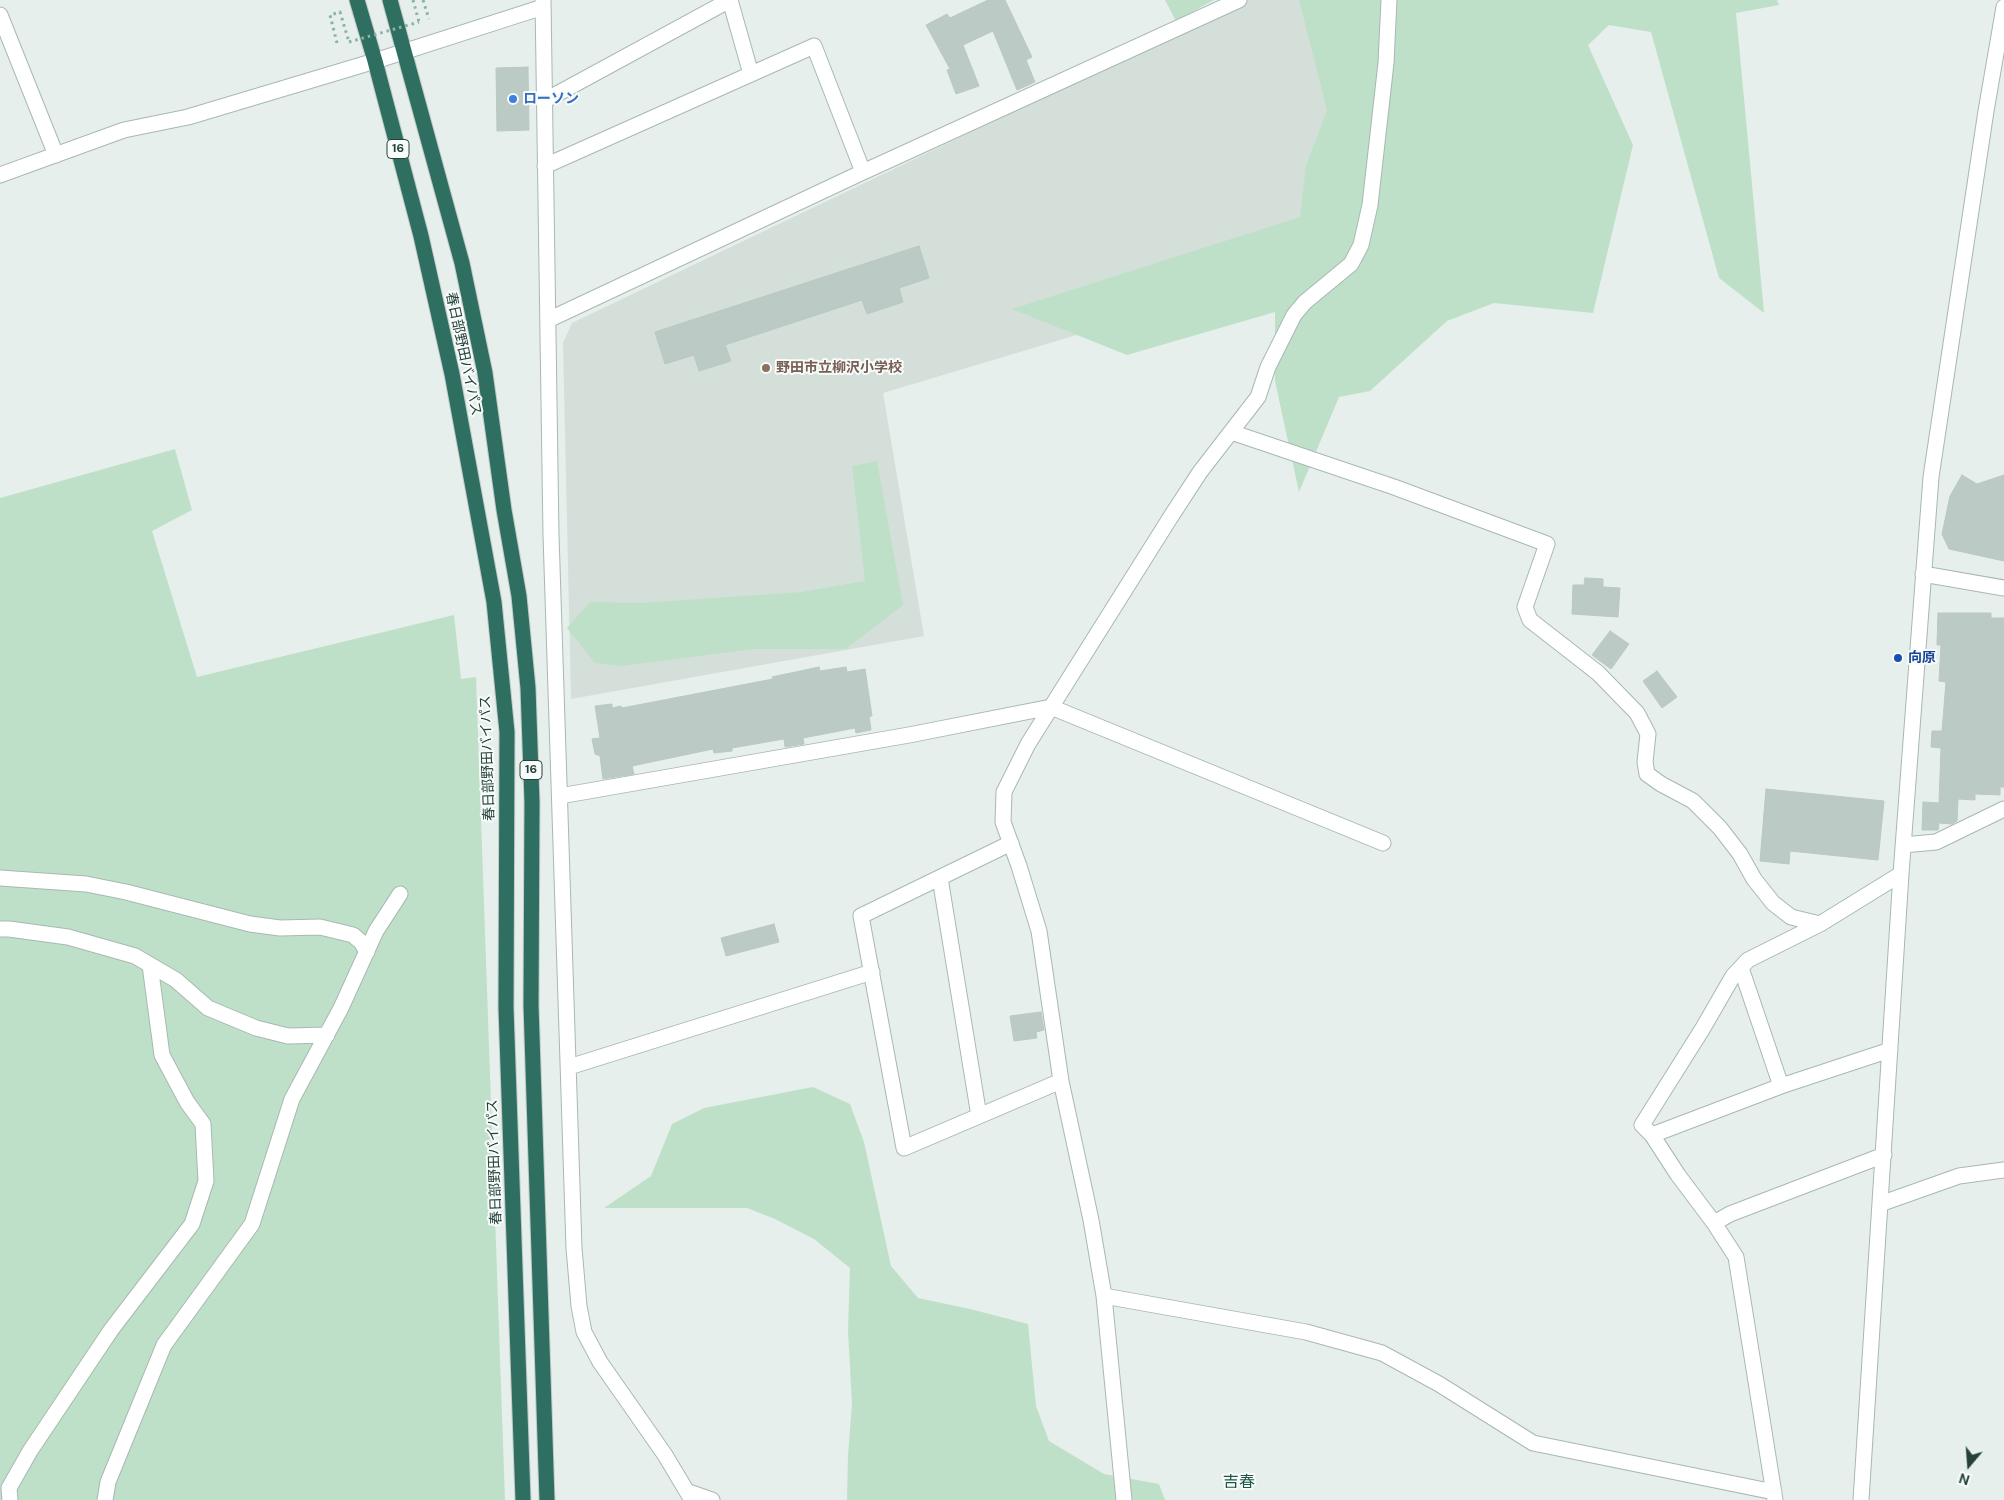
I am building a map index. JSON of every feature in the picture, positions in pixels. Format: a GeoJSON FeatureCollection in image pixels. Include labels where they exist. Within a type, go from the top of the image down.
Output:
{"type":"FeatureCollection","features":[{"type":"Feature","properties":{"kind":"highway","name":"春日部野田バイパス"},"geometry":{"type":"LineString","coordinates":[[357,0],[422,236],[450,365],[494,602],[506,732],[506,1008],[523,1500]]}},
{"type":"Feature","properties":{"kind":"highway","name":"春日部野田バイパス"},"geometry":{"type":"LineString","coordinates":[[390,0],[462,263],[485,373],[504,510],[519,596],[527,678],[532,802],[531,1005],[547,1500]]}},
{"type":"Feature","properties":{"kind":"street"},"geometry":{"type":"LineString","coordinates":[[544,101],[730,0],[751,74]]}},
{"type":"Feature","properties":{"kind":"street"},"geometry":{"type":"LineString","coordinates":[[548,320],[863,172],[1239,0]]}},
{"type":"Feature","properties":{"kind":"street"},"geometry":{"type":"LineString","coordinates":[[1124,1500],[1104,1296],[1091,1220],[1060,1081],[1039,931],[1003,822],[1004,792],[1028,744],[1051,706],[1195,479],[1258,397],[1268,367],[1294,315],[1305,302],[1351,264],[1361,245],[1370,205],[1386,63],[1389,0]]}},
{"type":"Feature","properties":{"kind":"street"},"geometry":{"type":"LineString","coordinates":[[0,175],[124,130],[188,117],[405,52],[543,4],[551,534],[574,1248],[579,1306],[584,1332],[600,1362],[691,1496],[712,1500]]}},
{"type":"Feature","properties":{"kind":"street"},"geometry":{"type":"LineString","coordinates":[[1861,1500],[1901,874],[1931,477],[1945,375],[2004,7]]}},
{"type":"Feature","properties":{"kind":"street"},"geometry":{"type":"LineString","coordinates":[[0,15],[56,155]]}},
{"type":"Feature","properties":{"kind":"street"},"geometry":{"type":"LineString","coordinates":[[544,166],[814,46],[863,172]]}},
{"type":"Feature","properties":{"kind":"street"},"geometry":{"type":"LineString","coordinates":[[1231,432],[1394,487],[1547,544],[1525,607],[1530,620],[1598,673],[1637,713],[1648,734],[1645,762],[1647,774],[1661,784],[1693,801],[1720,828],[1740,854],[1754,879],[1773,903],[1791,917],[1820,924]]}},
{"type":"Feature","properties":{"kind":"street"},"geometry":{"type":"LineString","coordinates":[[1923,574],[2004,588]]}},
{"type":"Feature","properties":{"kind":"street"},"geometry":{"type":"LineString","coordinates":[[560,796],[909,735],[1051,706],[1383,843]]}},
{"type":"Feature","properties":{"kind":"street"},"geometry":{"type":"LineString","coordinates":[[1903,845],[1936,842],[2004,809]]}},
{"type":"Feature","properties":{"kind":"street"},"geometry":{"type":"LineString","coordinates":[[1011,843],[861,916],[904,1148],[1060,1081]]}},
{"type":"Feature","properties":{"kind":"street"},"geometry":{"type":"LineString","coordinates":[[1104,1296],[1306,1332],[1382,1353],[1440,1384],[1533,1443],[1775,1496],[1736,1258],[1714,1223],[1678,1175],[1652,1135],[1642,1125],[1703,1028],[1733,976],[1748,960],[1820,924],[1901,874]]}},
{"type":"Feature","properties":{"kind":"street"},"geometry":{"type":"LineString","coordinates":[[0,878],[86,884],[126,892],[250,924],[280,928],[320,927],[353,935],[361,942],[367,952]]}},
{"type":"Feature","properties":{"kind":"street"},"geometry":{"type":"LineString","coordinates":[[940,878],[978,1116]]}},
{"type":"Feature","properties":{"kind":"street"},"geometry":{"type":"LineString","coordinates":[[105,1500],[108,1482],[164,1345],[252,1224],[292,1099],[327,1035],[376,931],[400,894]]}},
{"type":"Feature","properties":{"kind":"street"},"geometry":{"type":"LineString","coordinates":[[0,930],[9,929],[68,937],[135,956],[176,980],[208,1008],[256,1028],[288,1036],[327,1035]]}},
{"type":"Feature","properties":{"kind":"street"},"geometry":{"type":"LineString","coordinates":[[10,1500],[9,1488],[30,1451],[111,1330],[192,1224],[206,1181],[203,1124],[187,1102],[162,1055],[150,965]]}},
{"type":"Feature","properties":{"kind":"street"},"geometry":{"type":"LineString","coordinates":[[1741,968],[1781,1086]]}},
{"type":"Feature","properties":{"kind":"street"},"geometry":{"type":"LineString","coordinates":[[569,1067],[872,972]]}},
{"type":"Feature","properties":{"kind":"street"},"geometry":{"type":"LineString","coordinates":[[1652,1135],[1781,1086],[1890,1050]]}},
{"type":"Feature","properties":{"kind":"street"},"geometry":{"type":"LineString","coordinates":[[1714,1223],[1730,1214],[1884,1156]]}},
{"type":"Feature","properties":{"kind":"street"},"geometry":{"type":"LineString","coordinates":[[1880,1204],[1958,1176],[2004,1170]]}},
{"type":"Feature","properties":{"kind":"path"},"geometry":{"type":"LineString","coordinates":[[337,43],[330,15],[340,12],[349,42],[419,22],[413,0]]}},
{"type":"Feature","properties":{"kind":"path"},"geometry":{"type":"LineString","coordinates":[[424,0],[430,19]]}},
{"type":"Feature","properties":{"kind":"shaded area","name":"野田市立柳沢小学校"},"geometry":{"type":"Polygon","coordinates":[[[1247,0],[1391,0],[1347,254],[883,393],[924,636],[571,699],[563,343],[572,323],[1247,0]]]}},
{"type":"Feature","properties":{"kind":"green space"},"geometry":{"type":"Polygon","coordinates":[[[1165,0],[1214,0],[1176,21],[1165,0]]]}},
{"type":"Feature","properties":{"kind":"green space"},"geometry":{"type":"Polygon","coordinates":[[[1299,0],[1777,0],[1779,5],[1736,13],[1764,313],[1719,278],[1651,32],[1609,25],[1588,45],[1633,145],[1593,313],[1494,303],[1447,321],[1370,391],[1339,397],[1299,492],[1275,381],[1275,312],[1127,355],[1012,309],[1300,217],[1306,166],[1327,110],[1299,0]]]}},
{"type":"Feature","properties":{"kind":"green space"},"geometry":{"type":"Polygon","coordinates":[[[175,449],[192,510],[152,531],[197,677],[454,615],[461,679],[476,677],[505,1500],[0,1500],[0,498],[175,449]]]}},
{"type":"Feature","properties":{"kind":"green space"},"geometry":{"type":"Polygon","coordinates":[[[877,461],[903,605],[846,649],[753,649],[622,666],[595,663],[567,628],[590,602],[641,603],[801,592],[865,581],[852,466],[877,461]]]}},
{"type":"Feature","properties":{"kind":"green space"},"geometry":{"type":"Polygon","coordinates":[[[813,1087],[850,1104],[864,1142],[891,1266],[918,1298],[1028,1324],[1036,1406],[1049,1441],[1104,1474],[1159,1484],[1165,1500],[847,1500],[852,1404],[848,1331],[850,1268],[814,1239],[775,1219],[747,1208],[604,1208],[651,1176],[672,1124],[704,1108],[813,1087]]]}},
{"type":"Feature","properties":{"kind":"building"},"geometry":{"type":"Polygon","coordinates":[[[988,0],[1005,0],[1032,57],[1026,60],[1035,82],[1017,90],[993,31],[963,45],[979,86],[956,94],[947,70],[950,69],[926,25],[947,14],[950,18],[988,0]]]}},
{"type":"Feature","properties":{"kind":"building","name":"ローソン"},"geometry":{"type":"Polygon","coordinates":[[[528,67],[529,130],[497,131],[496,68],[528,67]]]}},
{"type":"Feature","properties":{"kind":"building"},"geometry":{"type":"Polygon","coordinates":[[[919,246],[929,278],[899,288],[903,302],[867,314],[862,300],[725,345],[731,361],[699,371],[694,355],[665,364],[655,332],[919,246]]]}},
{"type":"Feature","properties":{"kind":"building"},"geometry":{"type":"Polygon","coordinates":[[[1962,475],[1977,484],[2004,475],[2004,561],[1949,549],[1942,534],[1950,496],[1962,475]]]}},
{"type":"Feature","properties":{"kind":"building"},"geometry":{"type":"Polygon","coordinates":[[[1585,578],[1603,579],[1603,587],[1620,588],[1618,617],[1572,614],[1573,585],[1584,585],[1585,578]]]}},
{"type":"Feature","properties":{"kind":"building"},"geometry":{"type":"Polygon","coordinates":[[[1938,613],[1991,613],[1991,618],[2004,618],[2004,787],[2000,787],[2000,795],[1975,794],[1975,800],[1958,799],[1957,821],[1952,824],[1939,823],[1938,830],[1922,830],[1923,802],[1939,803],[1941,748],[1931,747],[1932,731],[1942,731],[1946,682],[1939,681],[1941,645],[1937,645],[1938,613]]]}},
{"type":"Feature","properties":{"kind":"building"},"geometry":{"type":"Polygon","coordinates":[[[1610,631],[1629,644],[1611,669],[1592,655],[1610,631]]]}},
{"type":"Feature","properties":{"kind":"building"},"geometry":{"type":"Polygon","coordinates":[[[819,667],[820,671],[846,667],[847,672],[865,669],[872,716],[869,716],[871,730],[856,733],[855,728],[803,738],[804,744],[785,747],[784,739],[732,748],[732,751],[714,753],[713,749],[632,766],[634,774],[603,779],[600,756],[595,754],[592,739],[600,738],[595,706],[612,704],[612,708],[621,706],[622,708],[773,679],[772,677],[819,667]]]}},
{"type":"Feature","properties":{"kind":"building"},"geometry":{"type":"Polygon","coordinates":[[[1657,671],[1677,697],[1662,708],[1643,681],[1657,671]]]}},
{"type":"Feature","properties":{"kind":"building"},"geometry":{"type":"Polygon","coordinates":[[[1766,789],[1884,801],[1878,860],[1790,851],[1789,864],[1760,861],[1766,789]]]}},
{"type":"Feature","properties":{"kind":"building"},"geometry":{"type":"Polygon","coordinates":[[[774,924],[779,942],[726,956],[721,938],[774,924]]]}},
{"type":"Feature","properties":{"kind":"building"},"geometry":{"type":"Polygon","coordinates":[[[1041,1012],[1044,1030],[1036,1032],[1037,1038],[1014,1041],[1010,1016],[1041,1012]]]}},
{"type":"Feature","properties":{"kind":"place","name":"ローソン"},"geometry":{"type":"Point","coordinates":[513,99]}},
{"type":"Feature","properties":{"kind":"place","name":"野田市立柳沢小学校"},"geometry":{"type":"Point","coordinates":[766,368]}},
{"type":"Feature","properties":{"kind":"place","name":"向原"},"geometry":{"type":"Point","coordinates":[1898,658]}},
{"type":"Feature","properties":{"kind":"district","name":"吉春"},"geometry":{"type":"Point","coordinates":[1239,1483]}}]}
